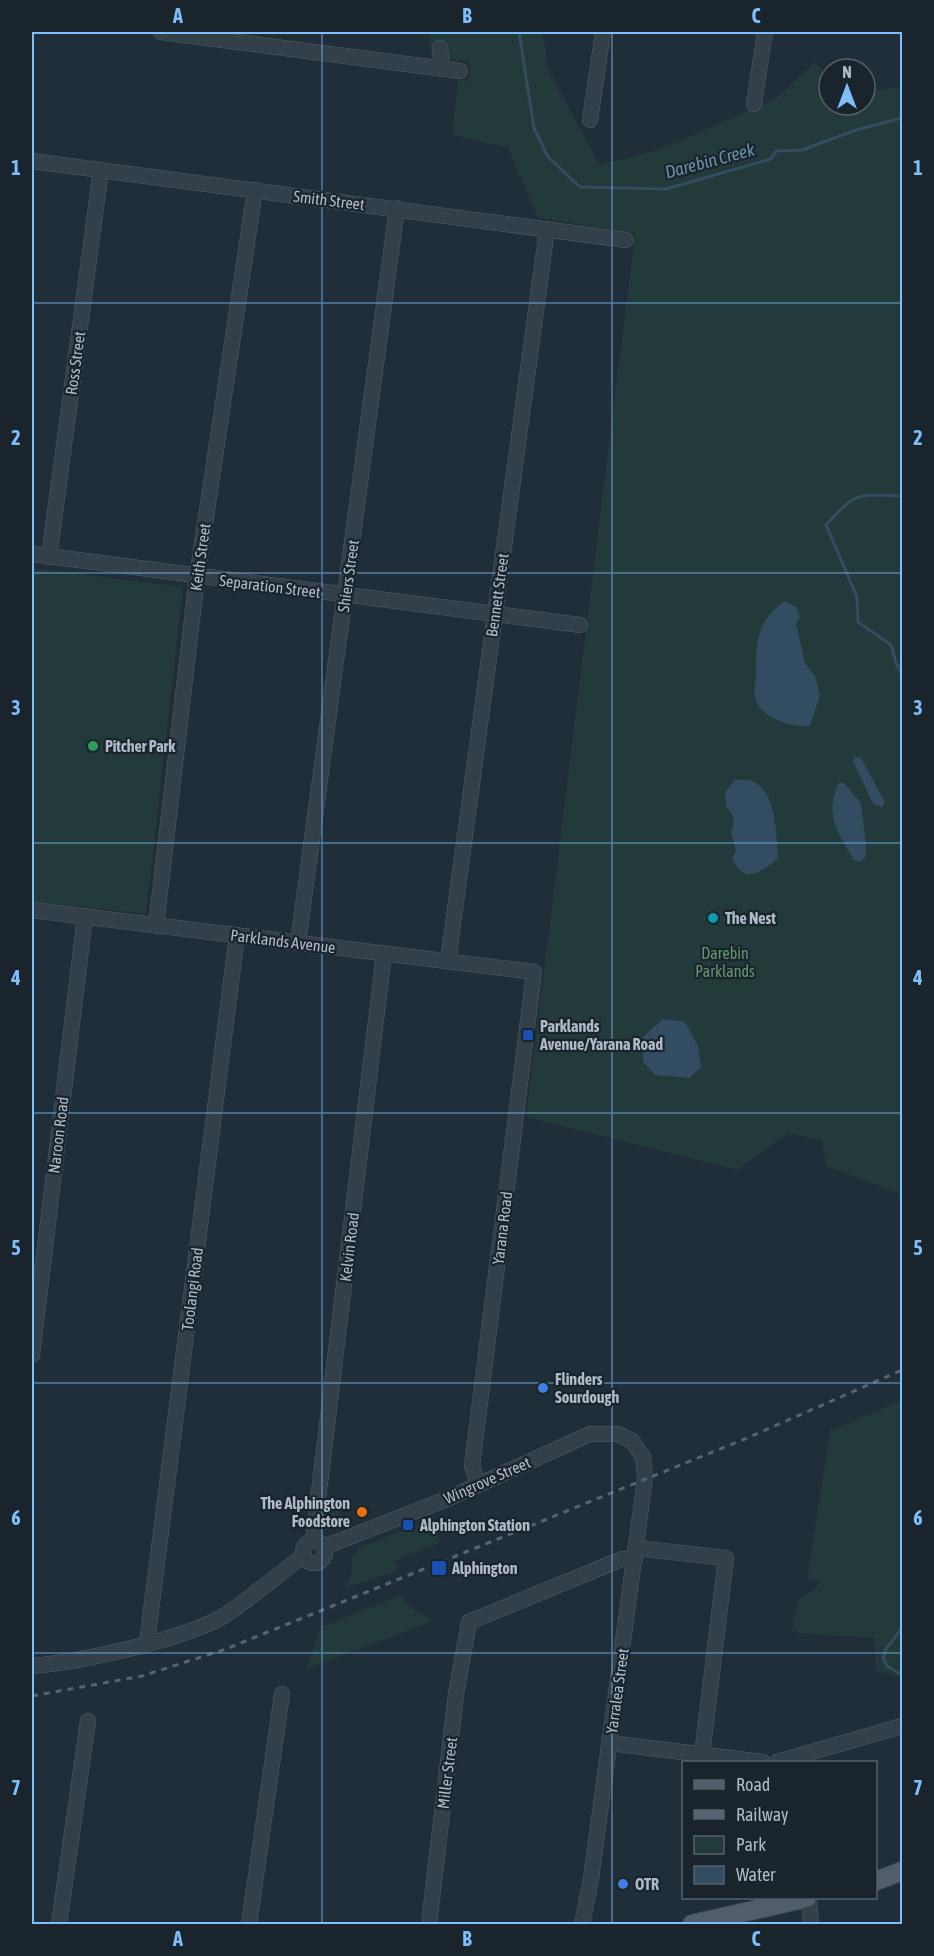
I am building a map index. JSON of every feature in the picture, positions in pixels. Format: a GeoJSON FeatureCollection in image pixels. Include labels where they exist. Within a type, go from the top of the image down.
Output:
{"type":"FeatureCollection","features":[{"type":"Feature","properties":{"kind":"main road"},"geometry":{"type":"LineString","coordinates":[[877,1881],[903,1870]]}},
{"type":"Feature","properties":{"kind":"main road"},"geometry":{"type":"LineString","coordinates":[[692,1924],[804,1899]]}},
{"type":"Feature","properties":{"kind":"street"},"geometry":{"type":"LineString","coordinates":[[161,32],[460,71]]}},
{"type":"Feature","properties":{"kind":"street"},"geometry":{"type":"LineString","coordinates":[[590,120],[603,32]]}},
{"type":"Feature","properties":{"kind":"street"},"geometry":{"type":"LineString","coordinates":[[754,104],[765,32]]}},
{"type":"Feature","properties":{"kind":"street"},"geometry":{"type":"LineString","coordinates":[[440,48],[442,69]]}},
{"type":"Feature","properties":{"kind":"street","name":"Smith Street"},"geometry":{"type":"LineString","coordinates":[[32,161],[626,240]]}},
{"type":"Feature","properties":{"kind":"street","name":"Ross Street"},"geometry":{"type":"LineString","coordinates":[[49,557],[101,170]]}},
{"type":"Feature","properties":{"kind":"street","name":"Keith Street"},"geometry":{"type":"LineString","coordinates":[[156,926],[197,577],[255,190]]}},
{"type":"Feature","properties":{"kind":"street","name":"Shiers Street"},"geometry":{"type":"LineString","coordinates":[[298,943],[398,208]]}},
{"type":"Feature","properties":{"kind":"street","name":"Bennett Street"},"geometry":{"type":"LineString","coordinates":[[448,961],[547,229]]}},
{"type":"Feature","properties":{"kind":"street","name":"Separation Street"},"geometry":{"type":"LineString","coordinates":[[32,554],[580,625]]}},
{"type":"Feature","properties":{"kind":"street","name":"Parklands Avenue"},"geometry":{"type":"LineString","coordinates":[[32,910],[534,972]]}},
{"type":"Feature","properties":{"kind":"street","name":"Naroon Road"},"geometry":{"type":"LineString","coordinates":[[32,1354],[85,916]]}},
{"type":"Feature","properties":{"kind":"street","name":"Toolangi Road"},"geometry":{"type":"LineString","coordinates":[[147,1642],[237,935]]}},
{"type":"Feature","properties":{"kind":"street","name":"Kelvin Road"},"geometry":{"type":"LineString","coordinates":[[318,1544],[384,954]]}},
{"type":"Feature","properties":{"kind":"street","name":"Yarana Road"},"geometry":{"type":"LineString","coordinates":[[478,1484],[473,1461],[534,972]]}},
{"type":"Feature","properties":{"kind":"street","name":"Wingrove Street"},"geometry":{"type":"LineString","coordinates":[[147,1642],[186,1632],[225,1615],[304,1555],[311,1562],[318,1562],[323,1557],[318,1544],[478,1484],[590,1434],[623,1436],[632,1441],[643,1457]]}},
{"type":"Feature","properties":{"kind":"street","name":"Yarralea Street"},"geometry":{"type":"LineString","coordinates":[[582,1924],[591,1880],[645,1478],[643,1457]]}},
{"type":"Feature","properties":{"kind":"street"},"geometry":{"type":"LineString","coordinates":[[635,1554],[726,1558],[702,1755]]}},
{"type":"Feature","properties":{"kind":"street","name":"Miller Street"},"geometry":{"type":"LineString","coordinates":[[429,1924],[456,1694],[469,1622],[635,1554]]}},
{"type":"Feature","properties":{"kind":"street"},"geometry":{"type":"LineString","coordinates":[[32,1666],[81,1659],[147,1642]]}},
{"type":"Feature","properties":{"kind":"street"},"geometry":{"type":"LineString","coordinates":[[249,1924],[282,1694]]}},
{"type":"Feature","properties":{"kind":"street"},"geometry":{"type":"LineString","coordinates":[[59,1924],[88,1721]]}},
{"type":"Feature","properties":{"kind":"street"},"geometry":{"type":"LineString","coordinates":[[780,1761],[903,1726]]}},
{"type":"Feature","properties":{"kind":"street"},"geometry":{"type":"LineString","coordinates":[[610,1743],[754,1761]]}},
{"type":"Feature","properties":{"kind":"street"},"geometry":{"type":"LineString","coordinates":[[808,1899],[811,1924]]}},
{"type":"Feature","properties":{"kind":"green space","name":"Darebin Parklands"},"geometry":{"type":"Polygon","coordinates":[[[428,32],[543,32],[548,69],[600,165],[658,150],[775,99],[815,62],[817,64],[817,117],[877,117],[877,90],[902,87],[902,1198],[901,1194],[826,1166],[822,1141],[789,1133],[737,1170],[526,1117],[635,233],[538,218],[508,148],[452,135],[458,80],[469,81],[470,62],[431,55],[428,32]]]}},
{"type":"Feature","properties":{"kind":"green space","name":"Pitcher Park"},"geometry":{"type":"Polygon","coordinates":[[[32,568],[183,587],[146,914],[32,902],[32,568]]]}},
{"type":"Feature","properties":{"kind":"green space"},"geometry":{"type":"Polygon","coordinates":[[[902,1400],[902,1678],[876,1671],[874,1638],[796,1633],[797,1631],[792,1630],[798,1600],[815,1589],[820,1581],[807,1579],[830,1431],[902,1400]]]}},
{"type":"Feature","properties":{"kind":"green space"},"geometry":{"type":"Polygon","coordinates":[[[328,1494],[346,1521],[324,1531],[328,1494]]]}},
{"type":"Feature","properties":{"kind":"green space"},"geometry":{"type":"Polygon","coordinates":[[[432,1519],[441,1542],[395,1561],[398,1571],[344,1588],[352,1573],[352,1558],[358,1548],[432,1519]]]}},
{"type":"Feature","properties":{"kind":"green space"},"geometry":{"type":"Polygon","coordinates":[[[403,1594],[406,1604],[434,1621],[306,1669],[321,1627],[403,1594]]]}},
{"type":"Feature","properties":{"kind":"water"},"geometry":{"type":"Polygon","coordinates":[[[785,601],[796,607],[800,617],[796,624],[805,663],[815,676],[820,695],[810,726],[786,723],[770,716],[758,705],[755,698],[757,643],[763,625],[769,616],[785,601]]]}},
{"type":"Feature","properties":{"kind":"water"},"geometry":{"type":"Polygon","coordinates":[[[855,757],[861,758],[885,802],[882,807],[873,804],[853,761],[855,757]]]}},
{"type":"Feature","properties":{"kind":"water"},"geometry":{"type":"Polygon","coordinates":[[[735,780],[752,781],[762,788],[774,816],[778,858],[754,874],[742,872],[732,858],[736,852],[731,832],[734,825],[733,816],[726,806],[725,792],[735,780]]]}},
{"type":"Feature","properties":{"kind":"water"},"geometry":{"type":"Polygon","coordinates":[[[839,783],[844,783],[861,803],[866,847],[865,858],[860,862],[854,860],[835,823],[832,804],[839,783]]]}},
{"type":"Feature","properties":{"kind":"water"},"geometry":{"type":"Polygon","coordinates":[[[663,1019],[685,1022],[698,1046],[701,1067],[689,1078],[655,1075],[643,1062],[643,1037],[663,1019]]]}},
{"type":"Feature","properties":{"kind":"waterway","name":"Darebin Creek"},"geometry":{"type":"LineString","coordinates":[[519,32],[534,128],[548,157],[580,187],[666,189],[771,159],[776,151],[802,150],[856,130],[902,118]]}},
{"type":"Feature","properties":{"kind":"waterway","name":"Darebin Creek"},"geometry":{"type":"LineString","coordinates":[[902,496],[859,497],[852,500],[826,525],[857,597],[858,622],[891,645],[902,674]]}},
{"type":"Feature","properties":{"kind":"waterway","name":"Darebin Creek"},"geometry":{"type":"LineString","coordinates":[[902,1628],[886,1649],[883,1658],[887,1666],[902,1675]]}},
{"type":"Feature","properties":{"kind":"railway"},"geometry":{"type":"LineString","coordinates":[[32,1696],[142,1676],[226,1649],[745,1439],[902,1370]]}},
{"type":"Feature","properties":{"kind":"place","name":"Pitcher Park"},"geometry":{"type":"Point","coordinates":[93,746]}},
{"type":"Feature","properties":{"kind":"place","name":"The Nest"},"geometry":{"type":"Point","coordinates":[713,918]}},
{"type":"Feature","properties":{"kind":"place","name":"Parklands Avenue/Yarana Road"},"geometry":{"type":"Point","coordinates":[528,1035]}},
{"type":"Feature","properties":{"kind":"place","name":"Flinders Sourdough"},"geometry":{"type":"Point","coordinates":[543,1388]}},
{"type":"Feature","properties":{"kind":"place","name":"The Alphington Foodstore"},"geometry":{"type":"Point","coordinates":[362,1512]}},
{"type":"Feature","properties":{"kind":"place","name":"Alphington Station"},"geometry":{"type":"Point","coordinates":[408,1525]}},
{"type":"Feature","properties":{"kind":"place","name":"Alphington"},"geometry":{"type":"Point","coordinates":[439,1568]}},
{"type":"Feature","properties":{"kind":"place","name":"OTR"},"geometry":{"type":"Point","coordinates":[623,1884]}}]}
